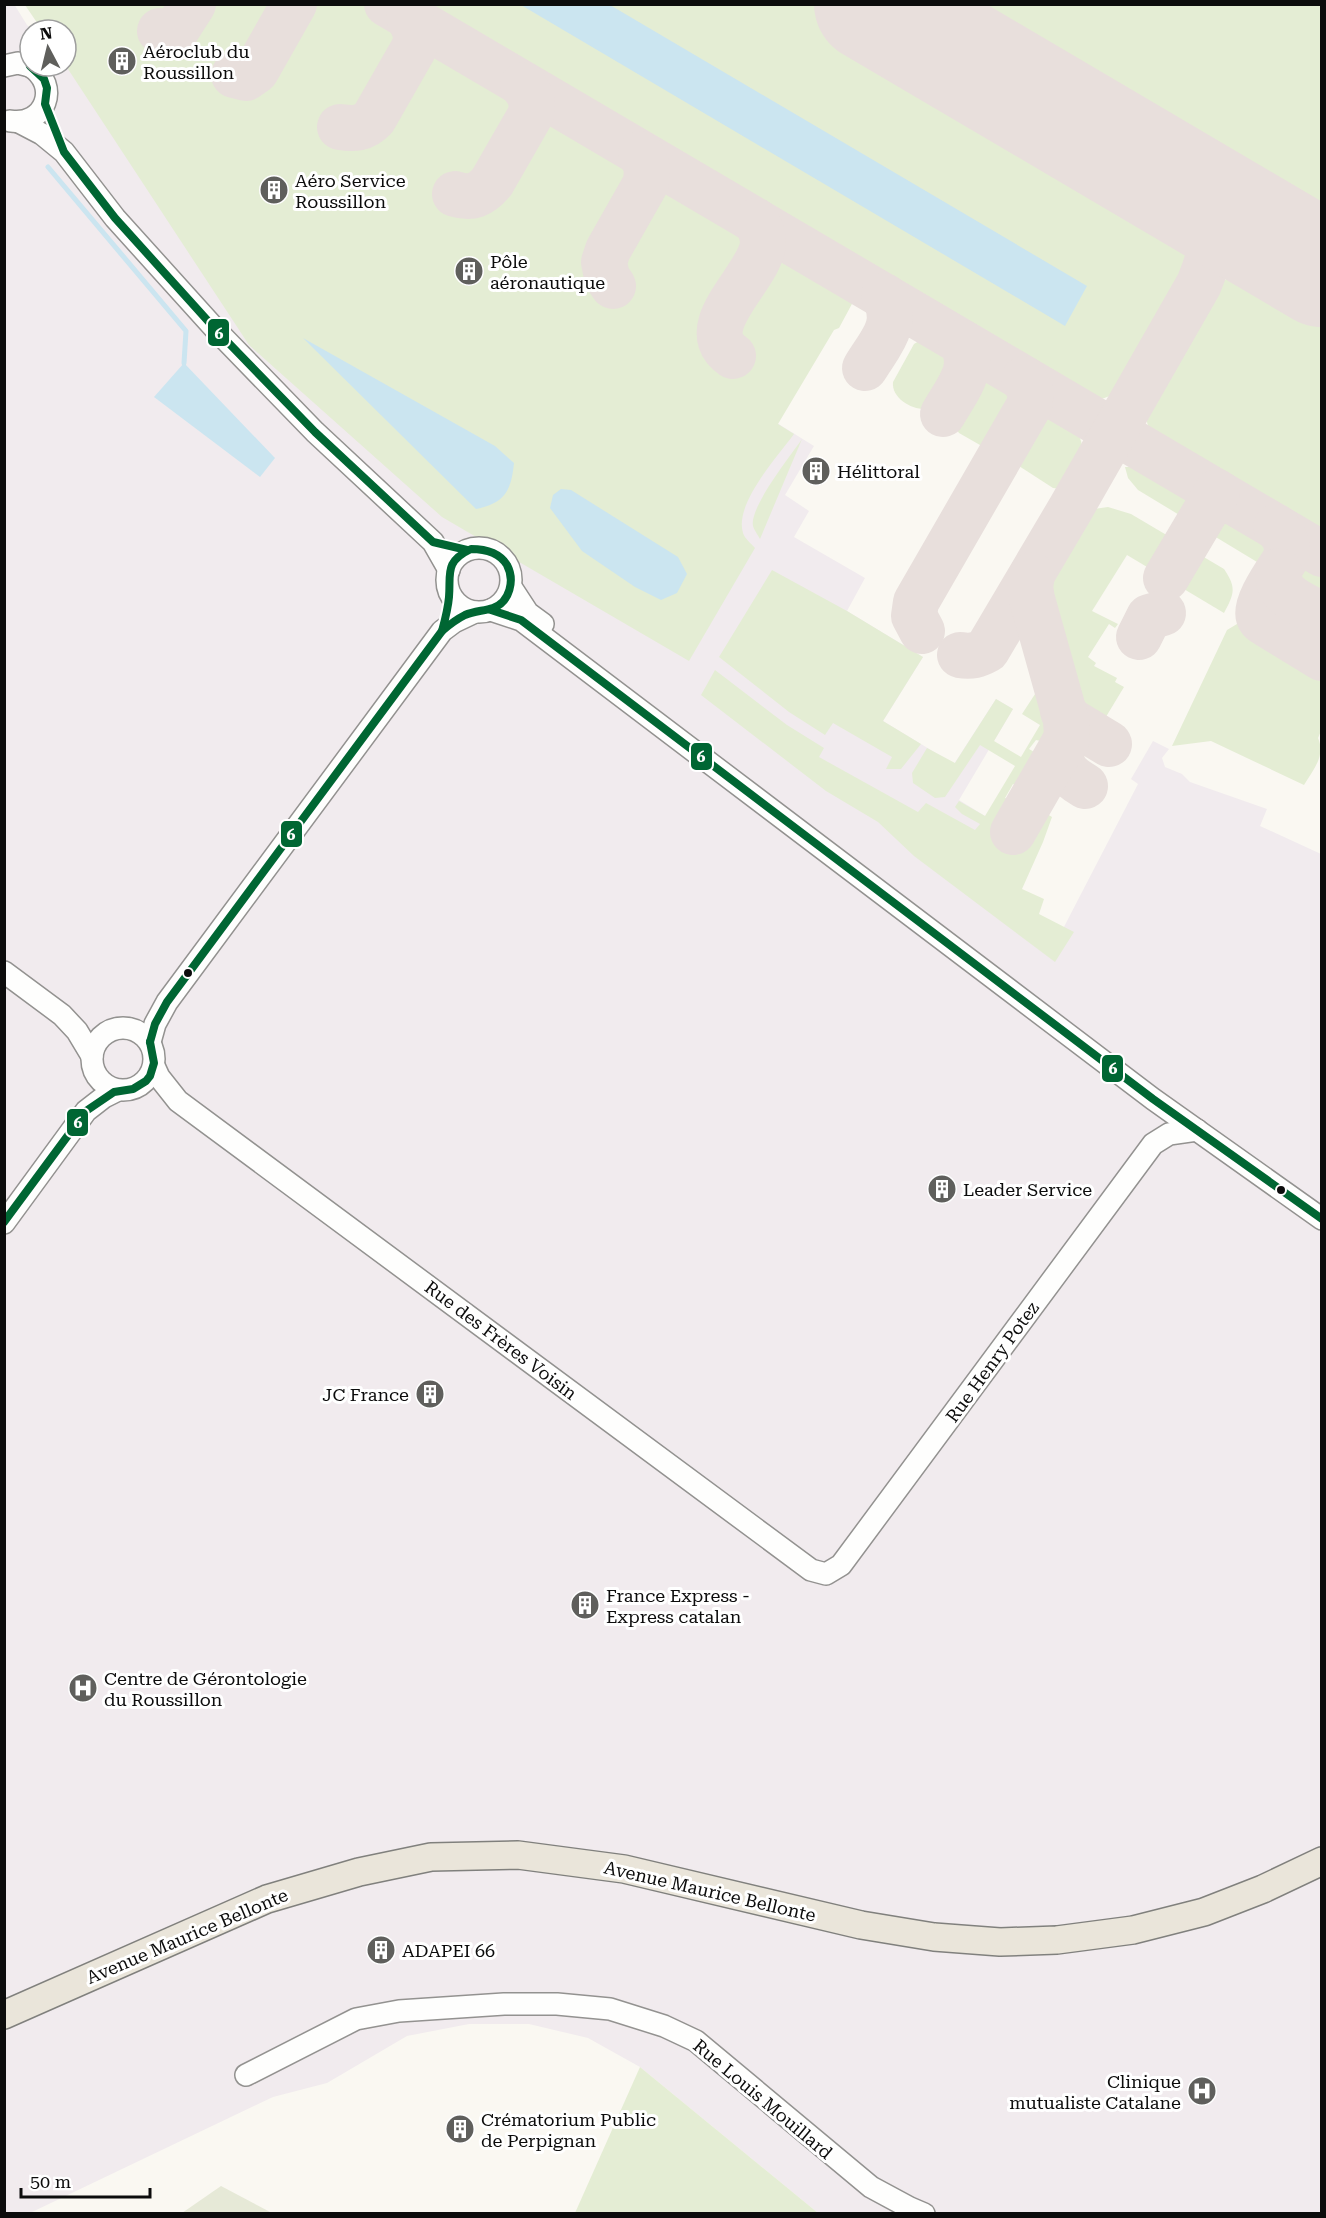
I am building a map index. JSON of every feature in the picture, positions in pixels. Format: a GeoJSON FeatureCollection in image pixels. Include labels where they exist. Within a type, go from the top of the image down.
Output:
{"type":"FeatureCollection","features":[{"type":"Feature","properties":{"kind":"main road","name":"Avenue Maurice Bellonte"},"geometry":{"type":"LineString","coordinates":[[4,2015],[267,1899],[359,1872],[431,1857],[518,1855],[624,1869],[861,1925],[934,1937],[1000,1941],[1057,1940],[1133,1930],[1204,1912],[1263,1889],[1322,1861]]}},
{"type":"Feature","properties":{"kind":"street"},"geometry":{"type":"LineString","coordinates":[[42,78],[47,88],[45,104],[64,152]]}},
{"type":"Feature","properties":{"kind":"street"},"geometry":{"type":"LineString","coordinates":[[9,120],[34,116],[45,104]]}},
{"type":"Feature","properties":{"kind":"street"},"geometry":{"type":"LineString","coordinates":[[9,120],[42,134],[64,152],[115,218],[217,331],[315,432],[433,542],[449,570]]}},
{"type":"Feature","properties":{"kind":"street"},"geometry":{"type":"LineString","coordinates":[[150,1042],[167,1002],[442,631],[454,622],[504,601],[511,587],[510,569],[501,557],[485,549],[467,550],[433,542]]}},
{"type":"Feature","properties":{"kind":"street"},"geometry":{"type":"LineString","coordinates":[[442,631],[449,592],[447,578],[449,570],[456,558],[467,550]]}},
{"type":"Feature","properties":{"kind":"street"},"geometry":{"type":"LineString","coordinates":[[511,587],[528,613],[1322,1207]]}},
{"type":"Feature","properties":{"kind":"street"},"geometry":{"type":"LineString","coordinates":[[449,592],[459,606],[521,620],[1153,1099],[1322,1219]]}},
{"type":"Feature","properties":{"kind":"street"},"geometry":{"type":"LineString","coordinates":[[4,972],[62,1015],[77,1031],[94,1066],[109,1088],[126,1089]]}},
{"type":"Feature","properties":{"kind":"street"},"geometry":{"type":"LineString","coordinates":[[86,1111],[98,1041],[150,1016],[167,1002]]}},
{"type":"Feature","properties":{"kind":"street"},"geometry":{"type":"LineString","coordinates":[[4,1223],[86,1111],[104,1097],[151,1076],[154,1066],[155,1058],[150,1042],[136,1031],[96,1028],[62,1015]]}},
{"type":"Feature","properties":{"kind":"street","name":"Rue des Frères Voisin"},"geometry":{"type":"LineString","coordinates":[[154,1066],[159,1077],[178,1101]]}},
{"type":"Feature","properties":{"kind":"street","name":"Rue des Frères Voisin"},"geometry":{"type":"LineString","coordinates":[[126,1089],[151,1089],[178,1101],[811,1570],[826,1574]]}},
{"type":"Feature","properties":{"kind":"street"},"geometry":{"type":"LineString","coordinates":[[1153,1099],[1159,1114],[1153,1144]]}},
{"type":"Feature","properties":{"kind":"street"},"geometry":{"type":"LineString","coordinates":[[1153,1144],[1170,1134],[1197,1130]]}},
{"type":"Feature","properties":{"kind":"street","name":"Rue Henry Potez"},"geometry":{"type":"LineString","coordinates":[[826,1574],[842,1565],[1153,1144]]}},
{"type":"Feature","properties":{"kind":"street","name":"Rue Louis Mouillard"},"geometry":{"type":"LineString","coordinates":[[246,2075],[356,2019],[399,2011],[504,2004],[557,2004],[610,2009],[663,2026],[696,2040],[862,2180],[924,2214]]}},
{"type":"Feature","properties":{"kind":"shaded area"},"geometry":{"type":"Polygon","coordinates":[[[14,4],[23,18],[18,18],[18,78],[78,78],[78,72],[704,378],[814,446],[785,495],[809,511],[794,537],[865,578],[847,611],[923,657],[883,721],[954,764],[996,699],[1013,709],[959,800],[985,816],[1052,950],[1138,784],[1131,779],[1153,741],[1169,749],[1162,758],[1165,767],[1182,774],[1190,782],[1267,809],[1260,826],[1321,854],[1322,2213],[818,2213],[640,2067],[588,2038],[529,2024],[469,2024],[407,2036],[327,2083],[273,2097],[30,2213],[5,2214],[4,5],[14,4]]]}},
{"type":"Feature","properties":{"kind":"green space"},"geometry":{"type":"Polygon","coordinates":[[[25,5],[364,5],[794,259],[851,296],[853,302],[839,328],[834,330],[778,424],[794,434],[759,481],[745,509],[742,521],[743,533],[755,548],[689,661],[442,517],[249,345],[74,78],[78,78],[78,18],[34,18],[25,5]]]}},
{"type":"Feature","properties":{"kind":"green space"},"geometry":{"type":"Polygon","coordinates":[[[414,5],[820,5],[1154,201],[1175,221],[1183,233],[1187,251],[1185,281],[1125,385],[1104,398],[1079,399],[414,5]]]}},
{"type":"Feature","properties":{"kind":"green space"},"geometry":{"type":"Polygon","coordinates":[[[918,5],[1321,5],[1321,241],[918,5]]]}},
{"type":"Feature","properties":{"kind":"green space"},"geometry":{"type":"Polygon","coordinates":[[[1260,271],[1281,276],[1321,299],[1321,539],[1156,441],[1146,420],[1149,397],[1210,291],[1233,276],[1260,271]]]}},
{"type":"Feature","properties":{"kind":"green space"},"geometry":{"type":"Polygon","coordinates":[[[924,338],[946,348],[953,356],[955,368],[932,408],[919,409],[906,404],[896,394],[893,382],[914,344],[924,338]]]}},
{"type":"Feature","properties":{"kind":"green space"},"geometry":{"type":"Polygon","coordinates":[[[983,376],[994,376],[1016,390],[1019,400],[997,442],[991,445],[980,445],[959,433],[954,426],[954,421],[977,379],[983,376]]]}},
{"type":"Feature","properties":{"kind":"green space"},"geometry":{"type":"Polygon","coordinates":[[[1046,411],[1060,414],[1070,422],[1078,432],[1082,444],[1079,470],[1073,481],[1062,489],[1053,488],[1019,466],[1016,457],[1041,414],[1046,411]]]}},
{"type":"Feature","properties":{"kind":"green space"},"geometry":{"type":"Polygon","coordinates":[[[802,439],[760,539],[753,526],[757,507],[802,439]]]}},
{"type":"Feature","properties":{"kind":"green space"},"geometry":{"type":"Polygon","coordinates":[[[1125,467],[1152,469],[1275,544],[1277,550],[1269,563],[1262,565],[1138,490],[1128,478],[1125,467]]]}},
{"type":"Feature","properties":{"kind":"green space"},"geometry":{"type":"Polygon","coordinates":[[[1108,507],[1131,514],[1224,569],[1231,581],[1233,591],[1224,613],[1127,555],[1092,611],[1118,624],[1115,628],[1109,624],[1088,657],[1096,663],[1094,666],[1117,678],[1115,682],[1124,687],[1098,730],[1081,720],[1041,583],[1079,517],[1094,509],[1108,507]]]}},
{"type":"Feature","properties":{"kind":"green space"},"geometry":{"type":"Polygon","coordinates":[[[1302,563],[1309,563],[1321,570],[1321,601],[1302,589],[1293,577],[1293,571],[1302,563]]]}},
{"type":"Feature","properties":{"kind":"green space"},"geometry":{"type":"Polygon","coordinates":[[[772,570],[847,611],[923,657],[883,721],[921,744],[901,769],[886,769],[892,757],[833,723],[825,735],[789,712],[719,657],[772,570]]]}},
{"type":"Feature","properties":{"kind":"green space"},"geometry":{"type":"Polygon","coordinates":[[[1277,600],[1321,626],[1321,643],[1275,616],[1273,610],[1277,600]]]}},
{"type":"Feature","properties":{"kind":"green space"},"geometry":{"type":"Polygon","coordinates":[[[1024,612],[1055,735],[1045,742],[1036,740],[1029,749],[1041,756],[1023,789],[1013,784],[1005,798],[1020,803],[1007,829],[1017,834],[1034,806],[1052,817],[1022,889],[1044,899],[1039,914],[1074,932],[1055,962],[914,856],[878,822],[826,791],[701,695],[715,670],[787,725],[824,748],[819,757],[918,812],[926,803],[975,830],[980,824],[962,814],[955,807],[959,801],[985,816],[1015,766],[980,745],[945,797],[935,798],[913,783],[912,773],[927,748],[955,763],[996,699],[1013,709],[994,741],[1021,757],[1040,725],[1022,714],[1039,688],[1023,628],[1024,612]]]}},
{"type":"Feature","properties":{"kind":"green space"},"geometry":{"type":"Polygon","coordinates":[[[1237,624],[1246,624],[1321,670],[1321,731],[1318,738],[1320,751],[1317,763],[1304,785],[1211,741],[1172,746],[1227,630],[1237,624]]]}},
{"type":"Feature","properties":{"kind":"green space"},"geometry":{"type":"Polygon","coordinates":[[[640,2067],[818,2213],[575,2213],[640,2067]]]}},
{"type":"Feature","properties":{"kind":"green space"},"geometry":{"type":"Polygon","coordinates":[[[221,2186],[272,2213],[182,2213],[221,2186]]]}},
{"type":"Feature","properties":{"kind":"water"},"geometry":{"type":"Polygon","coordinates":[[[521,5],[610,5],[1087,286],[1065,326],[521,5]]]}},
{"type":"Feature","properties":{"kind":"water"},"geometry":{"type":"Polygon","coordinates":[[[303,338],[495,446],[514,463],[511,481],[505,494],[494,503],[476,509],[303,338]]]}},
{"type":"Feature","properties":{"kind":"water"},"geometry":{"type":"Polygon","coordinates":[[[184,363],[275,458],[260,477],[154,397],[184,363]]]}},
{"type":"Feature","properties":{"kind":"water"},"geometry":{"type":"Polygon","coordinates":[[[561,489],[571,490],[678,557],[687,574],[677,593],[661,600],[635,587],[582,551],[550,508],[553,495],[561,489]]]}},
{"type":"Feature","properties":{"kind":"waterway"},"geometry":{"type":"LineString","coordinates":[[48,167],[186,331],[184,363]]}},
{"type":"Feature","properties":{"kind":"taxiway"},"geometry":{"type":"LineString","coordinates":[[160,31],[175,32],[193,4]]}},
{"type":"Feature","properties":{"kind":"taxiway"},"geometry":{"type":"LineString","coordinates":[[234,75],[246,78],[256,71],[294,4]]}},
{"type":"Feature","properties":{"kind":"taxiway"},"geometry":{"type":"LineString","coordinates":[[387,4],[1322,554]]}},
{"type":"Feature","properties":{"kind":"taxiway"},"geometry":{"type":"LineString","coordinates":[[340,127],[358,127],[374,118],[414,48],[417,35],[409,17]]}},
{"type":"Feature","properties":{"kind":"taxiway"},"geometry":{"type":"LineString","coordinates":[[455,194],[476,195],[492,182],[531,114],[532,99],[523,85]]}},
{"type":"Feature","properties":{"kind":"taxiway"},"geometry":{"type":"LineString","coordinates":[[613,286],[607,277],[604,262],[608,250],[646,183],[647,167],[641,154]]}},
{"type":"Feature","properties":{"kind":"taxiway"},"geometry":{"type":"LineString","coordinates":[[960,655],[974,655],[987,650],[1199,284],[1211,245],[1212,231],[1209,220],[1192,200],[1161,175]]}},
{"type":"Feature","properties":{"kind":"taxiway"},"geometry":{"type":"LineString","coordinates":[[733,356],[722,344],[720,331],[724,316],[759,256],[763,240],[756,221]]}},
{"type":"Feature","properties":{"kind":"taxiway"},"geometry":{"type":"LineString","coordinates":[[865,368],[882,342],[889,325],[890,316],[884,296]]}},
{"type":"Feature","properties":{"kind":"taxiway"},"geometry":{"type":"LineString","coordinates":[[943,414],[963,380],[966,370],[966,352],[961,342]]}},
{"type":"Feature","properties":{"kind":"taxiway"},"geometry":{"type":"LineString","coordinates":[[922,631],[914,616],[916,602],[1029,406],[1031,393],[1024,379]]}},
{"type":"Feature","properties":{"kind":"taxiway"},"geometry":{"type":"LineString","coordinates":[[1166,578],[1217,492]]}},
{"type":"Feature","properties":{"kind":"taxiway"},"geometry":{"type":"LineString","coordinates":[[1276,527],[1286,542],[1285,560],[1262,598],[1258,614],[1264,622],[1322,658]]}},
{"type":"Feature","properties":{"kind":"taxiway"},"geometry":{"type":"LineString","coordinates":[[1279,571],[1281,587],[1286,593],[1322,615]]}},
{"type":"Feature","properties":{"kind":"taxiway"},"geometry":{"type":"LineString","coordinates":[[1013,832],[1067,738],[1066,720],[1032,599],[1030,587],[1032,575]]}},
{"type":"Feature","properties":{"kind":"taxiway"},"geometry":{"type":"LineString","coordinates":[[1139,637],[1149,617],[1163,613]]}},
{"type":"Feature","properties":{"kind":"taxiway"},"geometry":{"type":"LineString","coordinates":[[1063,711],[1071,721],[1109,744]]}},
{"type":"Feature","properties":{"kind":"taxiway"},"geometry":{"type":"LineString","coordinates":[[1063,745],[1062,759],[1065,770],[1085,786]]}},
{"type":"Feature","properties":{"kind":"runway"},"geometry":{"type":"LineString","coordinates":[[872,4],[1322,269]]}},
{"type":"Feature","properties":{"kind":"transit line","name":"6"},"geometry":{"type":"LineString","coordinates":[[43,78],[47,88],[45,104],[64,152],[115,218],[217,331],[315,432],[433,542],[467,550]]}},
{"type":"Feature","properties":{"kind":"transit line","name":"6"},"geometry":{"type":"LineString","coordinates":[[471,549],[491,552],[504,561],[511,577],[507,596],[499,605],[465,615],[442,631],[449,601],[451,569],[456,559],[471,549]]}},
{"type":"Feature","properties":{"kind":"transit line","name":"6"},"geometry":{"type":"LineString","coordinates":[[491,610],[521,620],[1153,1099],[1322,1219]]}},
{"type":"Feature","properties":{"kind":"transit line","name":"6"},"geometry":{"type":"LineString","coordinates":[[150,1042],[155,1024],[167,1002],[442,631]]}},
{"type":"Feature","properties":{"kind":"transit line","name":"6"},"geometry":{"type":"LineString","coordinates":[[4,1222],[86,1111],[114,1092],[133,1089],[146,1081],[154,1063],[150,1042]]}},
{"type":"Feature","properties":{"kind":"place","name":"Aéroclub du Roussillon"},"geometry":{"type":"Point","coordinates":[122,61]}},
{"type":"Feature","properties":{"kind":"place","name":"Aéro Service Roussillon"},"geometry":{"type":"Point","coordinates":[274,190]}},
{"type":"Feature","properties":{"kind":"place","name":"Pôle aéronautique"},"geometry":{"type":"Point","coordinates":[469,271]}},
{"type":"Feature","properties":{"kind":"place","name":"Hélittoral"},"geometry":{"type":"Point","coordinates":[816,471]}},
{"type":"Feature","properties":{"kind":"place","name":"Leader Service"},"geometry":{"type":"Point","coordinates":[942,1189]}},
{"type":"Feature","properties":{"kind":"place","name":"JC France"},"geometry":{"type":"Point","coordinates":[430,1394]}},
{"type":"Feature","properties":{"kind":"place","name":"France Express - Express catalan"},"geometry":{"type":"Point","coordinates":[585,1605]}},
{"type":"Feature","properties":{"kind":"place","name":"Centre de Gérontologie du Roussillon"},"geometry":{"type":"Point","coordinates":[83,1688]}},
{"type":"Feature","properties":{"kind":"place","name":"ADAPEI 66"},"geometry":{"type":"Point","coordinates":[381,1950]}},
{"type":"Feature","properties":{"kind":"place","name":"Clinique mutualiste Catalane"},"geometry":{"type":"Point","coordinates":[1202,2091]}},
{"type":"Feature","properties":{"kind":"place","name":"Crématorium Public de Perpignan"},"geometry":{"type":"Point","coordinates":[460,2129]}}]}
